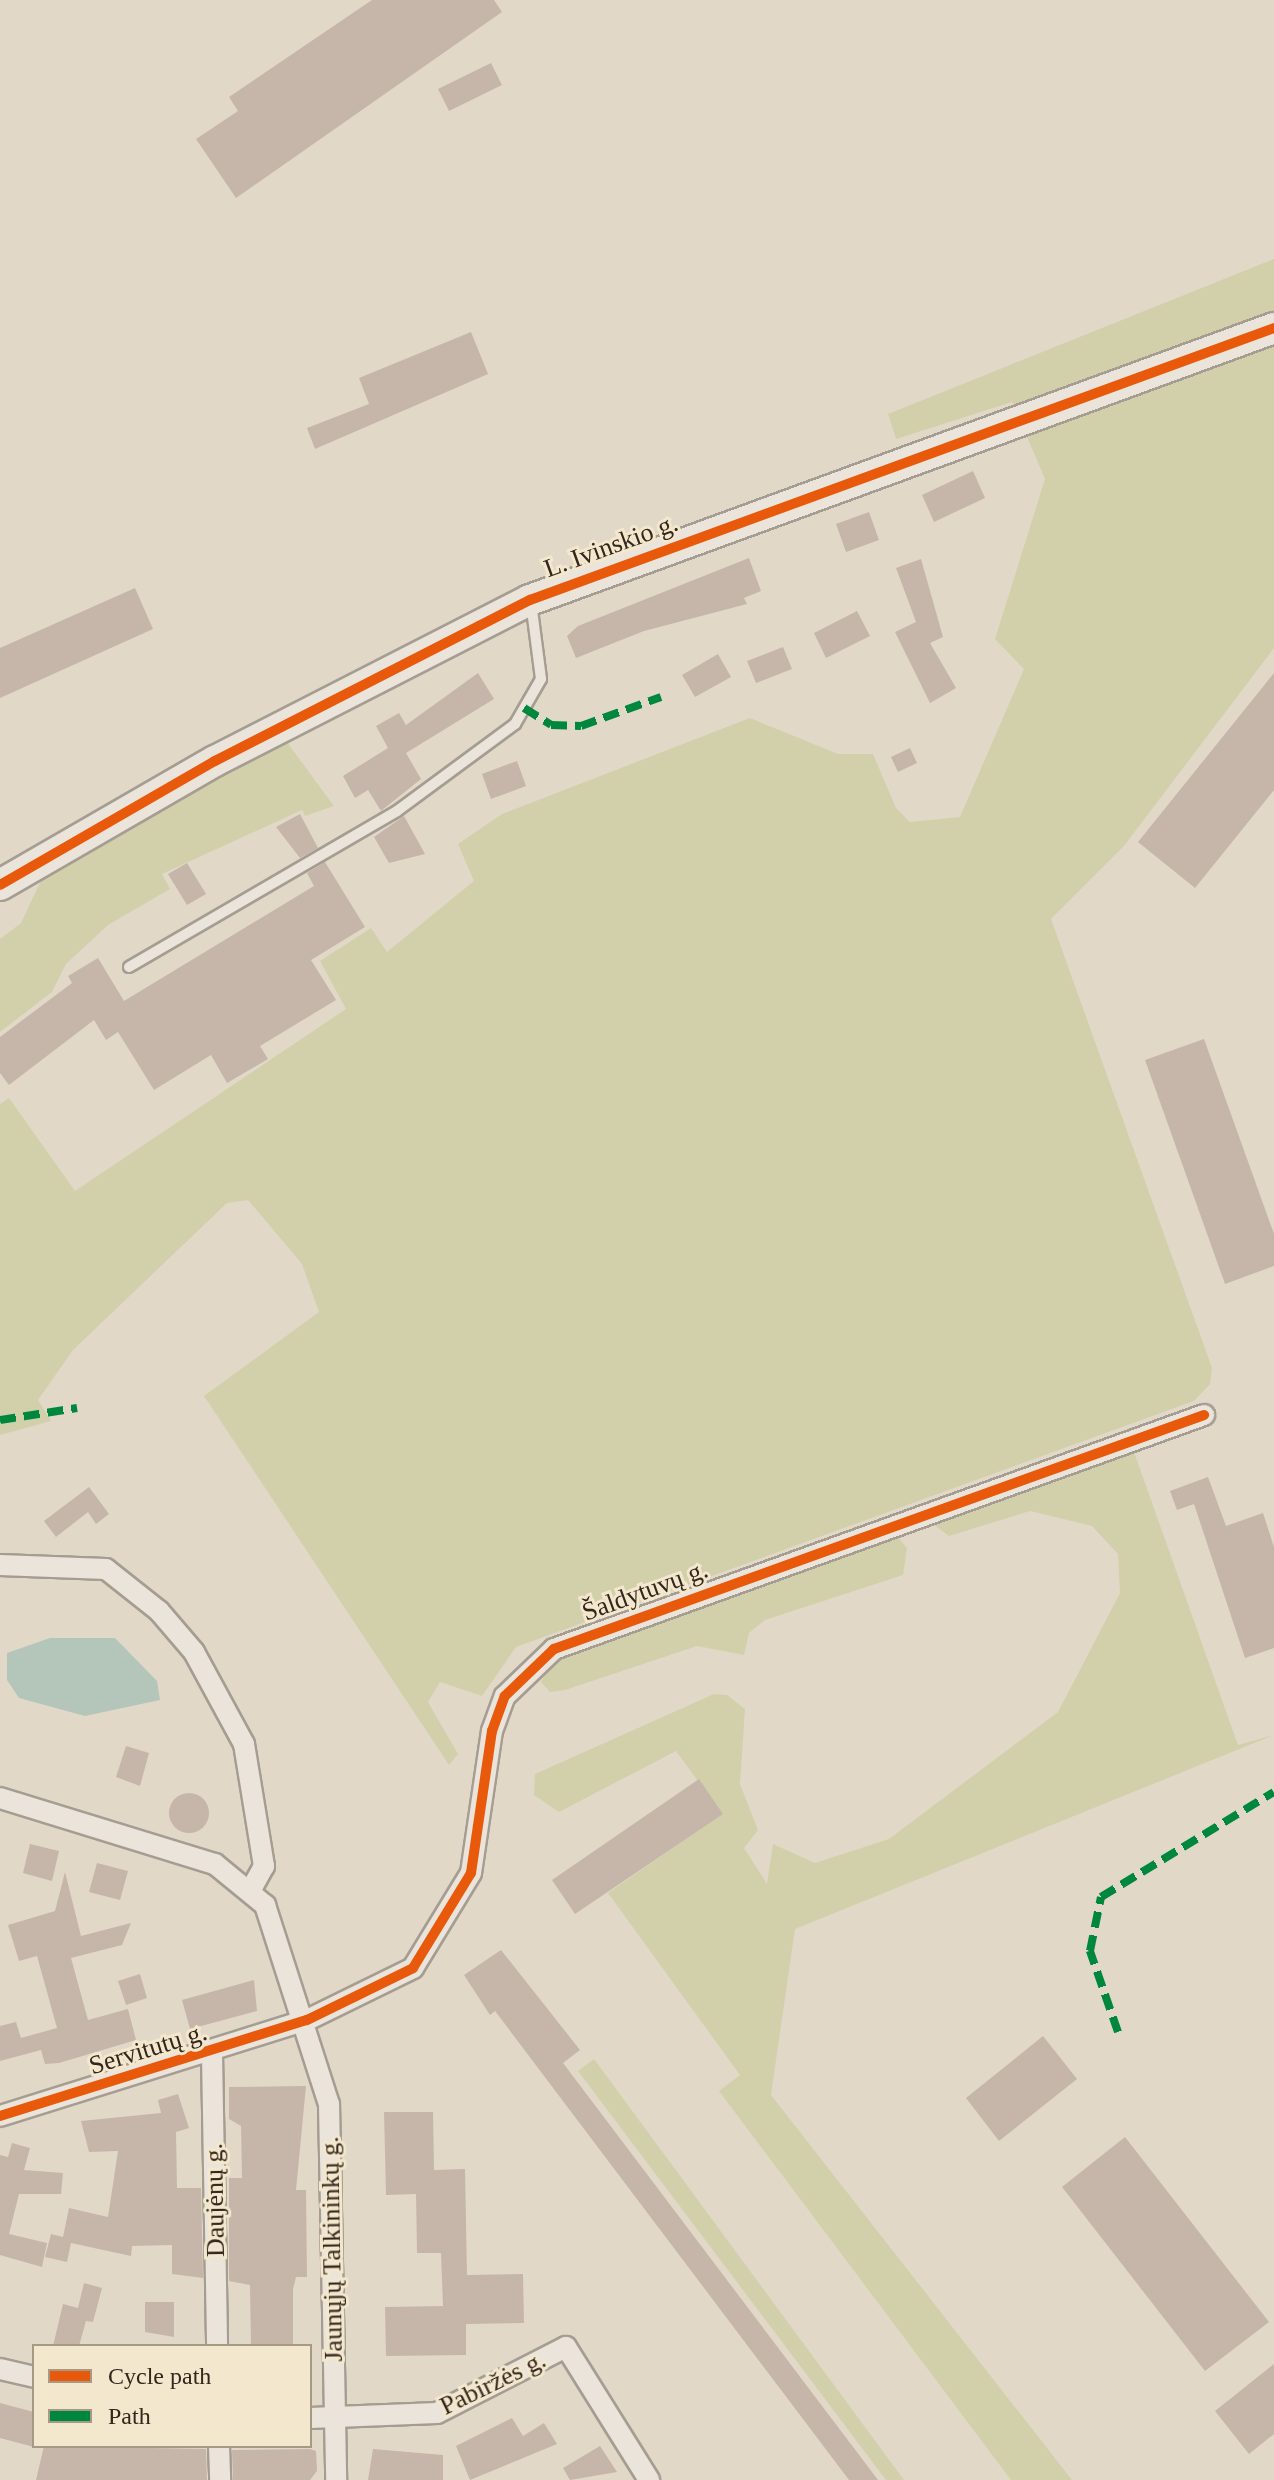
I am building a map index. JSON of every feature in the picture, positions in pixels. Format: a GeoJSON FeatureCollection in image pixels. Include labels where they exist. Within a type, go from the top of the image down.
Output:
{"type":"FeatureCollection","features":[{"type":"Feature","properties":{"kind":"street","name":"L. Ivinskio g."},"geometry":{"type":"LineString","coordinates":[[0,885],[215,761],[530,600],[1274,328]]}},
{"type":"Feature","properties":{"kind":"street","name":"Šaldytuvų g."},"geometry":{"type":"LineString","coordinates":[[307,2020],[391,1983],[427,1950],[471,1873],[492,1731],[505,1696],[554,1649],[1204,1415]]}},
{"type":"Feature","properties":{"kind":"street"},"geometry":{"type":"LineString","coordinates":[[0,1565],[106,1569],[142,1595],[194,1652],[244,1744],[264,1866],[252,1888]]}},
{"type":"Feature","properties":{"kind":"street"},"geometry":{"type":"LineString","coordinates":[[0,1798],[215,1864],[252,1888],[277,1931],[307,2020]]}},
{"type":"Feature","properties":{"kind":"street","name":"Servitutų g."},"geometry":{"type":"LineString","coordinates":[[0,2116],[212,2054],[307,2020]]}},
{"type":"Feature","properties":{"kind":"street","name":"Jaunųjų Talkininkų g."},"geometry":{"type":"LineString","coordinates":[[307,2020],[329,2104],[336,2480]]}},
{"type":"Feature","properties":{"kind":"street","name":"Daujėnų g."},"geometry":{"type":"LineString","coordinates":[[212,2054],[217,2344]]}},
{"type":"Feature","properties":{"kind":"street","name":"Pabiržės g."},"geometry":{"type":"LineString","coordinates":[[312,2418],[437,2413],[566,2347],[649,2480]]}},
{"type":"Feature","properties":{"kind":"street"},"geometry":{"type":"LineString","coordinates":[[0,2369],[32,2377]]}},
{"type":"Feature","properties":{"kind":"street"},"geometry":{"type":"LineString","coordinates":[[219,2448],[220,2480]]}},
{"type":"Feature","properties":{"kind":"lane"},"geometry":{"type":"LineString","coordinates":[[129,967],[397,811],[515,724],[541,679],[538,620],[530,600]]}},
{"type":"Feature","properties":{"kind":"shaded area"},"geometry":{"type":"Polygon","coordinates":[[[1274,259],[1274,648],[1124,846],[1051,919],[1212,1368],[1210,1384],[1194,1401],[516,1647],[482,1696],[440,1682],[428,1702],[458,1754],[449,1765],[204,1396],[319,1312],[302,1264],[248,1200],[227,1203],[73,1350],[38,1400],[51,1421],[0,1435],[0,1104],[9,1098],[75,1191],[346,1009],[320,961],[371,928],[387,952],[474,881],[458,844],[502,814],[750,718],[838,754],[873,754],[896,808],[910,822],[960,817],[1024,669],[995,639],[1045,479],[1012,402],[896,439],[888,414],[1274,259]]]}},
{"type":"Feature","properties":{"kind":"shaded area"},"geometry":{"type":"Polygon","coordinates":[[[284,738],[334,806],[305,816],[302,810],[162,874],[170,889],[108,925],[66,964],[52,992],[0,1032],[0,939],[21,923],[44,874],[284,738]]]}},
{"type":"Feature","properties":{"kind":"shaded area"},"geometry":{"type":"Polygon","coordinates":[[[1134,1452],[1238,1745],[1274,1735],[795,1929],[771,2095],[1072,2480],[1011,2480],[719,2091],[740,2075],[608,1893],[722,1814],[676,1751],[559,1812],[534,1795],[535,1774],[714,1694],[727,1695],[745,1709],[740,1784],[758,1830],[744,1848],[767,1884],[773,1844],[815,1863],[889,1839],[1058,1712],[1120,1593],[1118,1554],[1092,1526],[1030,1511],[949,1536],[933,1524],[1134,1452]]]}},
{"type":"Feature","properties":{"kind":"shaded area"},"geometry":{"type":"Polygon","coordinates":[[[897,1536],[907,1548],[903,1575],[765,1620],[749,1633],[744,1655],[697,1646],[565,1690],[550,1692],[541,1682],[551,1665],[579,1649],[897,1536]]]}},
{"type":"Feature","properties":{"kind":"shaded area"},"geometry":{"type":"Polygon","coordinates":[[[50,1638],[115,1638],[157,1681],[160,1700],[85,1716],[19,1698],[7,1680],[7,1653],[50,1638]]]}},
{"type":"Feature","properties":{"kind":"shaded area"},"geometry":{"type":"Polygon","coordinates":[[[594,2059],[904,2480],[886,2480],[578,2071],[594,2059]]]}},
{"type":"Feature","properties":{"kind":"building"},"geometry":{"type":"Polygon","coordinates":[[[372,0],[494,0],[502,12],[236,198],[196,139],[238,111],[229,97],[372,0]]]}},
{"type":"Feature","properties":{"kind":"building"},"geometry":{"type":"Polygon","coordinates":[[[491,63],[502,85],[449,111],[438,89],[491,63]]]}},
{"type":"Feature","properties":{"kind":"building"},"geometry":{"type":"Polygon","coordinates":[[[471,332],[488,374],[315,449],[307,428],[369,404],[359,378],[471,332]]]}},
{"type":"Feature","properties":{"kind":"building"},"geometry":{"type":"Polygon","coordinates":[[[973,471],[985,498],[934,522],[922,495],[973,471]]]}},
{"type":"Feature","properties":{"kind":"building"},"geometry":{"type":"Polygon","coordinates":[[[869,512],[879,540],[846,552],[836,524],[869,512]]]}},
{"type":"Feature","properties":{"kind":"building"},"geometry":{"type":"Polygon","coordinates":[[[749,558],[761,591],[744,598],[747,604],[644,631],[576,658],[567,636],[578,626],[749,558]]]}},
{"type":"Feature","properties":{"kind":"building"},"geometry":{"type":"Polygon","coordinates":[[[921,559],[943,637],[930,643],[956,688],[930,703],[895,632],[916,622],[896,568],[921,559]]]}},
{"type":"Feature","properties":{"kind":"building"},"geometry":{"type":"Polygon","coordinates":[[[135,588],[153,629],[0,698],[0,648],[135,588]]]}},
{"type":"Feature","properties":{"kind":"building"},"geometry":{"type":"Polygon","coordinates":[[[857,611],[870,636],[826,658],[814,633],[857,611]]]}},
{"type":"Feature","properties":{"kind":"building"},"geometry":{"type":"Polygon","coordinates":[[[783,647],[792,669],[756,683],[747,661],[783,647]]]}},
{"type":"Feature","properties":{"kind":"building"},"geometry":{"type":"Polygon","coordinates":[[[718,654],[731,677],[695,697],[682,675],[718,654]]]}},
{"type":"Feature","properties":{"kind":"building"},"geometry":{"type":"Polygon","coordinates":[[[478,673],[494,699],[406,753],[421,779],[381,811],[368,790],[355,798],[343,776],[388,748],[376,726],[399,713],[406,725],[478,673]]]}},
{"type":"Feature","properties":{"kind":"building"},"geometry":{"type":"Polygon","coordinates":[[[1274,673],[1274,790],[1195,888],[1138,842],[1274,673]]]}},
{"type":"Feature","properties":{"kind":"building"},"geometry":{"type":"Polygon","coordinates":[[[910,748],[917,763],[898,772],[891,757],[910,748]]]}},
{"type":"Feature","properties":{"kind":"building"},"geometry":{"type":"Polygon","coordinates":[[[517,761],[526,786],[491,799],[482,774],[517,761]]]}},
{"type":"Feature","properties":{"kind":"building"},"geometry":{"type":"Polygon","coordinates":[[[300,814],[318,848],[300,858],[276,827],[300,814]]]}},
{"type":"Feature","properties":{"kind":"building"},"geometry":{"type":"Polygon","coordinates":[[[404,816],[425,854],[389,863],[374,837],[404,816]]]}},
{"type":"Feature","properties":{"kind":"building"},"geometry":{"type":"Polygon","coordinates":[[[325,862],[365,927],[311,960],[336,1000],[260,1046],[268,1059],[227,1083],[211,1055],[154,1090],[118,1032],[106,1040],[94,1020],[9,1085],[0,1073],[0,1037],[72,983],[68,976],[98,958],[124,1001],[314,886],[307,873],[325,862]]]}},
{"type":"Feature","properties":{"kind":"building"},"geometry":{"type":"Polygon","coordinates":[[[187,863],[206,894],[187,905],[168,874],[187,863]]]}},
{"type":"Feature","properties":{"kind":"building"},"geometry":{"type":"Polygon","coordinates":[[[1204,1039],[1274,1234],[1274,1266],[1225,1284],[1145,1060],[1204,1039]]]}},
{"type":"Feature","properties":{"kind":"building"},"geometry":{"type":"Polygon","coordinates":[[[1208,1477],[1226,1526],[1263,1513],[1274,1547],[1274,1648],[1245,1658],[1194,1504],[1177,1510],[1170,1491],[1208,1477]]]}},
{"type":"Feature","properties":{"kind":"building"},"geometry":{"type":"Polygon","coordinates":[[[89,1487],[109,1514],[96,1524],[88,1512],[56,1537],[44,1521],[89,1487]]]}},
{"type":"Feature","properties":{"kind":"building"},"geometry":{"type":"Polygon","coordinates":[[[126,1746],[149,1753],[140,1786],[116,1777],[126,1746]]]}},
{"type":"Feature","properties":{"kind":"building"},"geometry":{"type":"Polygon","coordinates":[[[699,1779],[723,1814],[575,1914],[552,1880],[699,1779]]]}},
{"type":"Feature","properties":{"kind":"building"},"geometry":{"type":"Polygon","coordinates":[[[189,1793],[203,1799],[209,1813],[203,1827],[189,1833],[175,1827],[169,1813],[175,1799],[189,1793]]]}},
{"type":"Feature","properties":{"kind":"building"},"geometry":{"type":"Polygon","coordinates":[[[30,1844],[59,1851],[52,1881],[23,1873],[30,1844]]]}},
{"type":"Feature","properties":{"kind":"building"},"geometry":{"type":"Polygon","coordinates":[[[97,1863],[128,1871],[120,1900],[89,1892],[97,1863]]]}},
{"type":"Feature","properties":{"kind":"building"},"geometry":{"type":"Polygon","coordinates":[[[65,1872],[81,1936],[131,1923],[122,1945],[71,1958],[88,2020],[128,2009],[136,2040],[59,2063],[45,2064],[41,2050],[0,2061],[0,2026],[16,2022],[21,2038],[57,2028],[37,1956],[19,1961],[8,1925],[55,1911],[65,1872]]]}},
{"type":"Feature","properties":{"kind":"building"},"geometry":{"type":"Polygon","coordinates":[[[501,1950],[580,2050],[563,2063],[878,2480],[849,2480],[495,2011],[490,2015],[464,1975],[501,1950]]]}},
{"type":"Feature","properties":{"kind":"building"},"geometry":{"type":"Polygon","coordinates":[[[140,1974],[147,1998],[126,2005],[118,1981],[140,1974]]]}},
{"type":"Feature","properties":{"kind":"building"},"geometry":{"type":"Polygon","coordinates":[[[254,1980],[257,2011],[190,2029],[182,2000],[254,1980]]]}},
{"type":"Feature","properties":{"kind":"building"},"geometry":{"type":"Polygon","coordinates":[[[1043,2036],[1077,2079],[999,2141],[966,2098],[1043,2036]]]}},
{"type":"Feature","properties":{"kind":"building"},"geometry":{"type":"Polygon","coordinates":[[[306,2086],[296,2190],[306,2190],[307,2277],[296,2277],[293,2289],[293,2344],[251,2344],[250,2285],[229,2281],[229,2178],[242,2178],[241,2126],[229,2119],[229,2087],[306,2086]]]}},
{"type":"Feature","properties":{"kind":"building"},"geometry":{"type":"Polygon","coordinates":[[[178,2094],[189,2128],[176,2132],[177,2188],[201,2188],[203,2278],[172,2274],[172,2245],[132,2246],[131,2256],[71,2243],[67,2262],[45,2257],[51,2234],[63,2237],[69,2208],[108,2217],[118,2151],[89,2152],[81,2121],[161,2113],[158,2100],[178,2094]]]}},
{"type":"Feature","properties":{"kind":"building"},"geometry":{"type":"Polygon","coordinates":[[[384,2112],[433,2112],[434,2170],[465,2169],[467,2275],[523,2274],[524,2323],[466,2324],[466,2355],[386,2356],[385,2307],[443,2306],[441,2253],[417,2253],[416,2194],[386,2195],[384,2112]]]}},
{"type":"Feature","properties":{"kind":"building"},"geometry":{"type":"Polygon","coordinates":[[[1125,2137],[1269,2322],[1205,2371],[1062,2187],[1125,2137]]]}},
{"type":"Feature","properties":{"kind":"building"},"geometry":{"type":"Polygon","coordinates":[[[12,2143],[30,2148],[24,2170],[63,2173],[61,2194],[19,2194],[9,2234],[47,2243],[42,2267],[0,2255],[0,2155],[8,2157],[12,2143]]]}},
{"type":"Feature","properties":{"kind":"building"},"geometry":{"type":"Polygon","coordinates":[[[84,2283],[102,2288],[93,2322],[86,2321],[80,2344],[53,2344],[63,2304],[78,2308],[84,2283]]]}},
{"type":"Feature","properties":{"kind":"building"},"geometry":{"type":"Polygon","coordinates":[[[145,2302],[174,2302],[174,2337],[145,2332],[145,2302]]]}},
{"type":"Feature","properties":{"kind":"building"},"geometry":{"type":"Polygon","coordinates":[[[1274,2364],[1274,2434],[1249,2454],[1215,2411],[1274,2364]]]}},
{"type":"Feature","properties":{"kind":"building"},"geometry":{"type":"Polygon","coordinates":[[[0,2403],[32,2411],[32,2446],[0,2438],[0,2403]]]}},
{"type":"Feature","properties":{"kind":"building"},"geometry":{"type":"Polygon","coordinates":[[[512,2418],[523,2436],[544,2423],[557,2444],[470,2480],[456,2446],[512,2418]]]}},
{"type":"Feature","properties":{"kind":"building"},"geometry":{"type":"Polygon","coordinates":[[[600,2446],[617,2472],[570,2480],[563,2468],[600,2446]]]}},
{"type":"Feature","properties":{"kind":"building"},"geometry":{"type":"Polygon","coordinates":[[[44,2448],[206,2449],[207,2480],[36,2480],[44,2448]]]}},
{"type":"Feature","properties":{"kind":"building"},"geometry":{"type":"Polygon","coordinates":[[[373,2449],[443,2455],[443,2480],[368,2480],[373,2449]]]}},
{"type":"Feature","properties":{"kind":"building"},"geometry":{"type":"Polygon","coordinates":[[[232,2450],[316,2451],[317,2471],[310,2480],[233,2480],[232,2450]]]}},
{"type":"Feature","properties":{"kind":"marked path"},"geometry":{"type":"LineString","coordinates":[[524,708],[551,725],[581,726],[661,697]]}},
{"type":"Feature","properties":{"kind":"marked path"},"geometry":{"type":"LineString","coordinates":[[0,1420],[77,1408]]}},
{"type":"Feature","properties":{"kind":"marked path"},"geometry":{"type":"LineString","coordinates":[[1118,2032],[1090,1951],[1101,1897],[1274,1792]]}},
{"type":"Feature","properties":{"kind":"cycle path"},"geometry":{"type":"LineString","coordinates":[[0,885],[215,761],[530,600],[1274,328]]}},
{"type":"Feature","properties":{"kind":"cycle path"},"geometry":{"type":"LineString","coordinates":[[0,2116],[307,2020],[413,1968],[471,1873],[492,1731],[505,1696],[554,1649],[1204,1415]]}}]}
